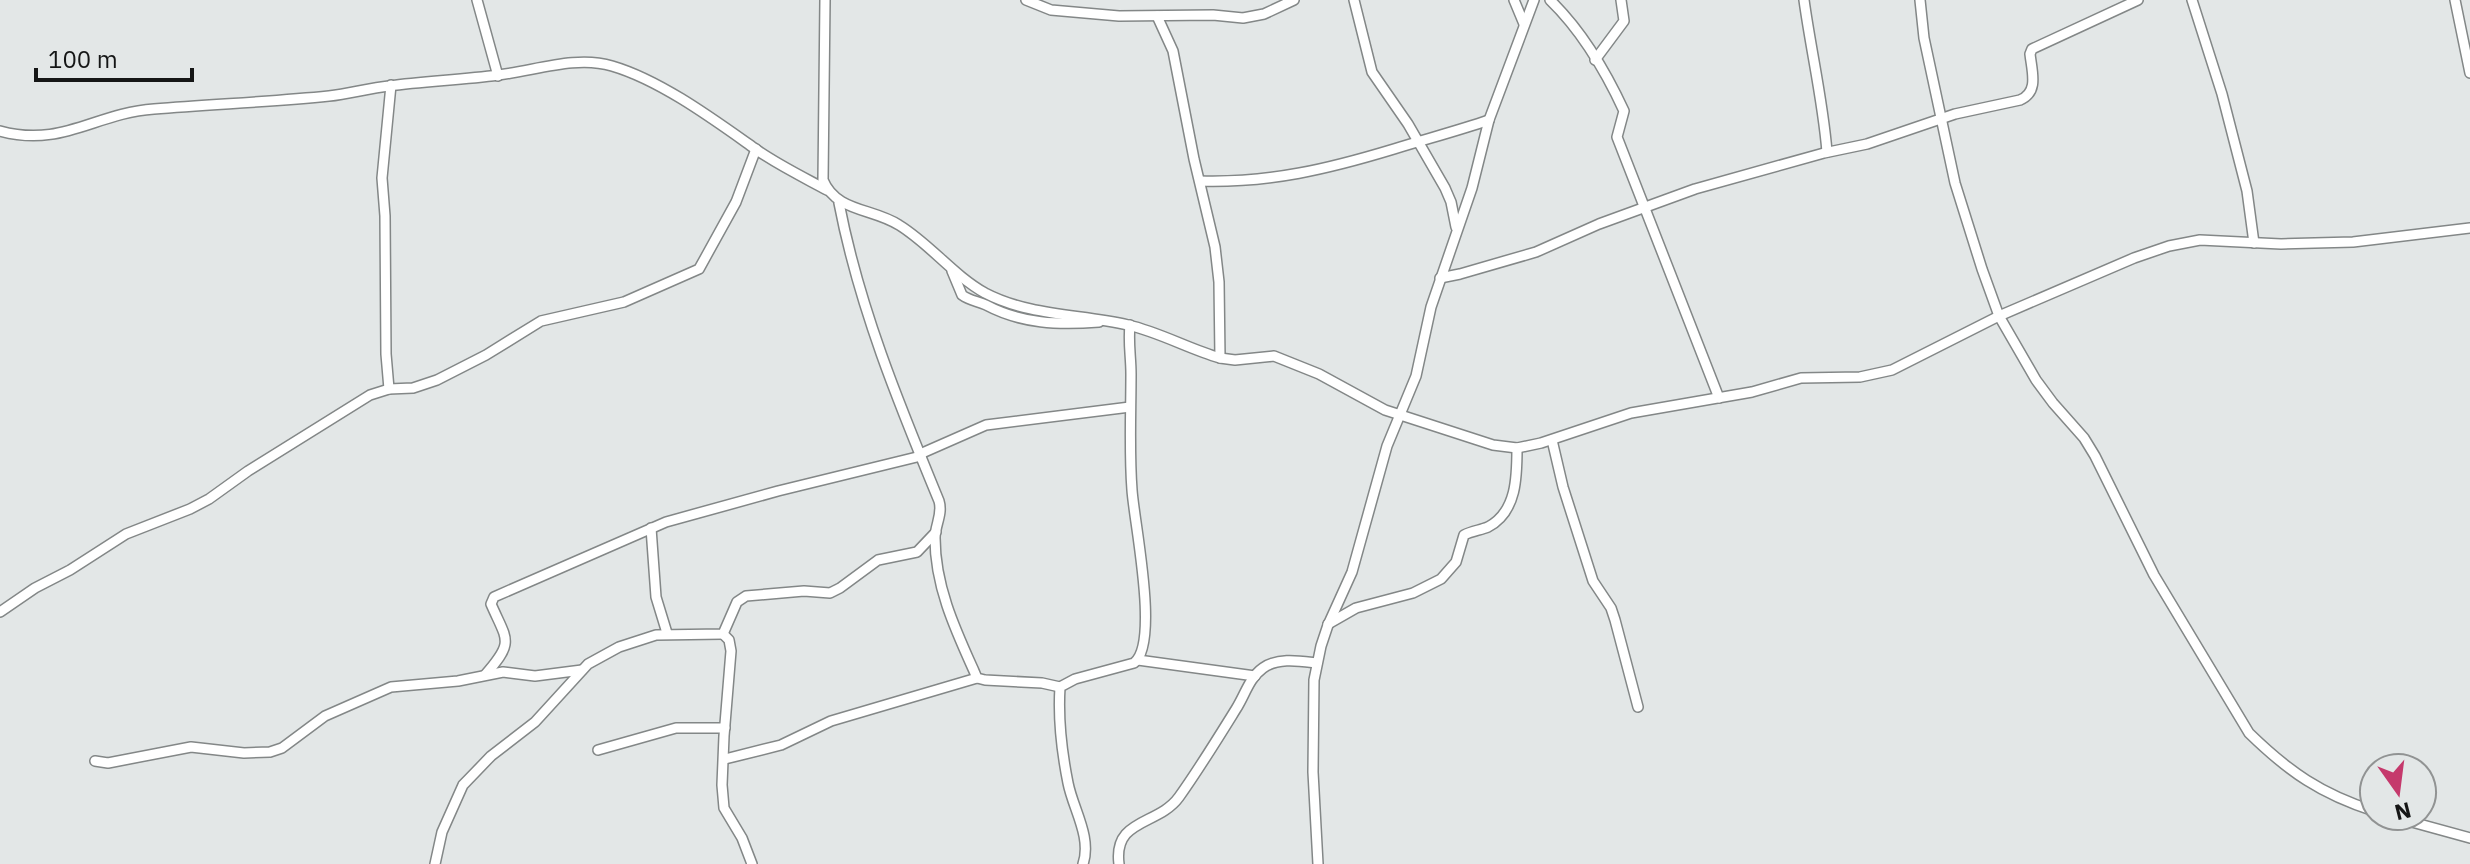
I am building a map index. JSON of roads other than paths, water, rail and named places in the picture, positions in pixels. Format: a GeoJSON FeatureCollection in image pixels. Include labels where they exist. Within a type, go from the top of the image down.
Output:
{"type":"FeatureCollection","features":[{"type":"Feature","properties":{"kind":"street"},"geometry":{"type":"LineString","coordinates":[[477,0],[498,76]]}},
{"type":"Feature","properties":{"kind":"street"},"geometry":{"type":"LineString","coordinates":[[825,0],[823,167],[827,190]]}},
{"type":"Feature","properties":{"kind":"street"},"geometry":{"type":"LineString","coordinates":[[1026,0],[1051,10],[1251,18],[1294,0]]}},
{"type":"Feature","properties":{"kind":"street"},"geometry":{"type":"LineString","coordinates":[[1354,0],[1372,72],[1420,143],[1451,202],[1456,227]]}},
{"type":"Feature","properties":{"kind":"street"},"geometry":{"type":"LineString","coordinates":[[1514,0],[1524,24]]}},
{"type":"Feature","properties":{"kind":"street"},"geometry":{"type":"LineString","coordinates":[[1318,864],[1313,772],[1317,663],[1328,625],[1352,572],[1398,415],[1416,376],[1440,278],[1472,188],[1489,120],[1534,0]]}},
{"type":"Feature","properties":{"kind":"street"},"geometry":{"type":"LineString","coordinates":[[1550,0],[1573,26],[1624,111],[1617,137],[1719,398]]}},
{"type":"Feature","properties":{"kind":"street"},"geometry":{"type":"LineString","coordinates":[[1595,60],[1624,21],[1621,0]]}},
{"type":"Feature","properties":{"kind":"street"},"geometry":{"type":"LineString","coordinates":[[1804,0],[1827,152]]}},
{"type":"Feature","properties":{"kind":"street"},"geometry":{"type":"LineString","coordinates":[[1920,0],[1940,119],[1972,240],[1999,316],[2036,380],[2095,456],[2154,575],[2249,733],[2316,789],[2358,805]]}},
{"type":"Feature","properties":{"kind":"street"},"geometry":{"type":"LineString","coordinates":[[1440,278],[1536,252],[1695,189],[1867,144],[1940,119],[2028,97],[2033,86],[2032,49],[2138,0]]}},
{"type":"Feature","properties":{"kind":"street"},"geometry":{"type":"LineString","coordinates":[[2192,0],[2222,94],[2247,191],[2254,243]]}},
{"type":"Feature","properties":{"kind":"street"},"geometry":{"type":"LineString","coordinates":[[2455,0],[2470,73]]}},
{"type":"Feature","properties":{"kind":"street"},"geometry":{"type":"LineString","coordinates":[[1157,16],[1173,51],[1218,272],[1220,358]]}},
{"type":"Feature","properties":{"kind":"street"},"geometry":{"type":"LineString","coordinates":[[0,131],[30,136],[54,135],[73,131],[103,118],[145,109],[333,96],[391,85],[498,76],[565,64],[608,64],[703,111],[756,149],[827,190],[839,203],[899,225],[967,281],[1009,304],[1130,325],[1220,358],[1235,360],[1274,356],[1319,374],[1398,415],[1493,445],[1517,448],[1552,440],[1631,413],[1752,392],[1801,378],[1877,374],[1917,358],[1999,316],[2169,246],[2200,240],[2353,242],[2470,228]]}},
{"type":"Feature","properties":{"kind":"street"},"geometry":{"type":"LineString","coordinates":[[389,389],[382,178],[391,85]]}},
{"type":"Feature","properties":{"kind":"street"},"geometry":{"type":"LineString","coordinates":[[1200,181],[1288,177],[1349,164],[1489,120]]}},
{"type":"Feature","properties":{"kind":"street"},"geometry":{"type":"LineString","coordinates":[[0,612],[126,534],[209,499],[370,395],[389,389],[413,388],[437,380],[486,355],[541,321],[624,302],[699,269],[736,202],[756,149]]}},
{"type":"Feature","properties":{"kind":"street"},"geometry":{"type":"LineString","coordinates":[[839,203],[847,242],[883,361],[941,507],[936,532],[945,602],[977,678]]}},
{"type":"Feature","properties":{"kind":"street"},"geometry":{"type":"LineString","coordinates":[[1130,325],[1132,488],[1144,597],[1145,643],[1138,660]]}},
{"type":"Feature","properties":{"kind":"street"},"geometry":{"type":"LineString","coordinates":[[485,675],[499,660],[506,643],[501,621],[491,604],[494,597],[651,528],[722,506],[921,455],[986,425],[1130,407]]}},
{"type":"Feature","properties":{"kind":"street"},"geometry":{"type":"LineString","coordinates":[[1552,440],[1593,581],[1611,608],[1615,620],[1638,707]]}},
{"type":"Feature","properties":{"kind":"street"},"geometry":{"type":"LineString","coordinates":[[1328,625],[1356,608],[1413,593],[1441,579],[1456,562],[1464,535],[1490,526],[1508,507],[1517,478],[1517,448]]}},
{"type":"Feature","properties":{"kind":"street"},"geometry":{"type":"LineString","coordinates":[[651,528],[656,597],[667,633]]}},
{"type":"Feature","properties":{"kind":"street"},"geometry":{"type":"LineString","coordinates":[[723,634],[737,602],[746,596],[804,591],[830,593],[878,560],[917,552],[936,532]]}},
{"type":"Feature","properties":{"kind":"street"},"geometry":{"type":"LineString","coordinates":[[435,864],[454,800],[463,785],[491,756],[535,722],[582,670],[597,658],[619,647],[667,633],[723,634],[729,640],[731,651],[722,785],[724,808],[742,838],[752,864]]}},
{"type":"Feature","properties":{"kind":"street"},"geometry":{"type":"LineString","coordinates":[[725,759],[781,745],[831,721],[977,678],[1060,687],[1075,679],[1138,660],[1255,676]]}},
{"type":"Feature","properties":{"kind":"street"},"geometry":{"type":"LineString","coordinates":[[1119,864],[1120,839],[1128,830],[1172,805],[1255,676],[1268,665],[1281,662],[1317,663]]}},
{"type":"Feature","properties":{"kind":"street"},"geometry":{"type":"LineString","coordinates":[[95,761],[108,763],[191,747],[244,753],[270,752],[282,748],[325,716],[391,687],[503,672],[552,675],[582,670]]}},
{"type":"Feature","properties":{"kind":"street"},"geometry":{"type":"LineString","coordinates":[[1060,687],[1065,767],[1083,834],[1083,864]]}},
{"type":"Feature","properties":{"kind":"street"},"geometry":{"type":"LineString","coordinates":[[598,750],[676,728],[725,728]]}},
{"type":"Feature","properties":{"kind":"street"},"geometry":{"type":"LineString","coordinates":[[2438,829],[2470,838]]}}]}
